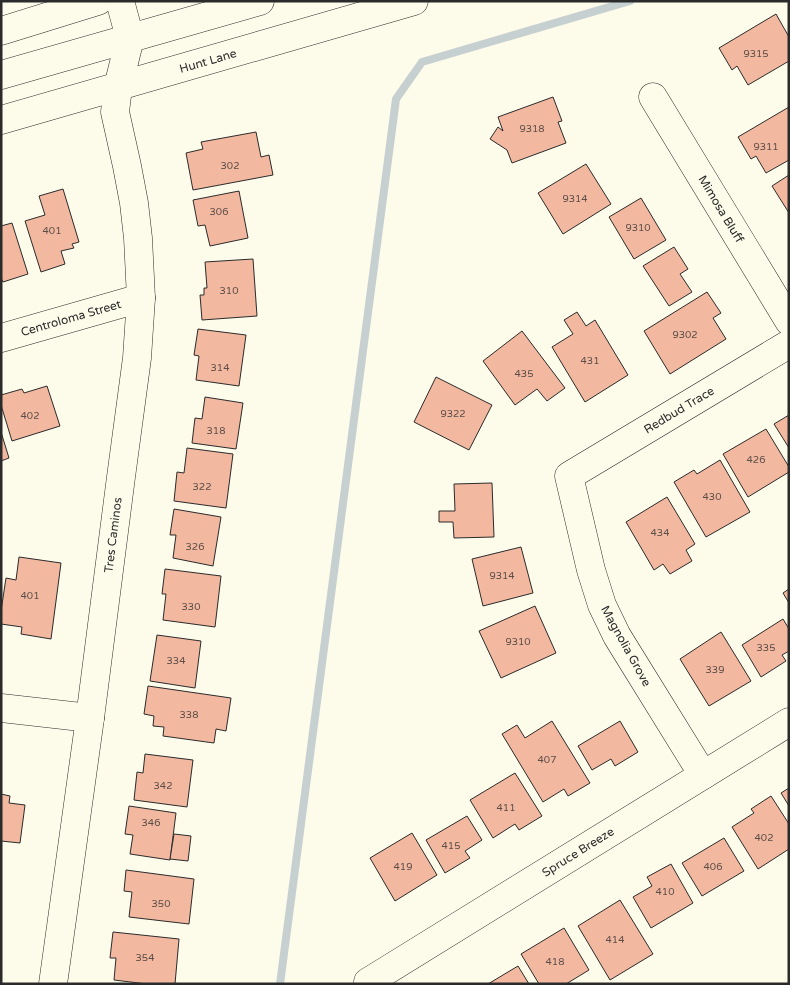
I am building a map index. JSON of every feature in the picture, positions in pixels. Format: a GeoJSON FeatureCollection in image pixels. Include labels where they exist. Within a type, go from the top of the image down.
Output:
{"type":"FeatureCollection","features":[{"type":"Feature","properties":{"kind":"street"},"geometry":{"type":"LineString","coordinates":[[1,32],[98,1]]}},
{"type":"Feature","properties":{"kind":"street"},"geometry":{"type":"LineString","coordinates":[[120,1],[130,38]]}},
{"type":"Feature","properties":{"kind":"street"},"geometry":{"type":"LineString","coordinates":[[1,75],[260,1]]}},
{"type":"Feature","properties":{"kind":"street","name":"Hunt Lane"},"geometry":{"type":"LineString","coordinates":[[1,120],[414,1]]}},
{"type":"Feature","properties":{"kind":"street","name":"Tres Caminos"},"geometry":{"type":"LineString","coordinates":[[53,984],[137,358],[142,298],[134,203],[116,112],[118,87],[130,38]]}},
{"type":"Feature","properties":{"kind":"street","name":"Mimosa Bluff"},"geometry":{"type":"LineString","coordinates":[[653,97],[789,320]]}},
{"type":"Feature","properties":{"kind":"street","name":"Centroloma Street"},"geometry":{"type":"LineString","coordinates":[[1,338],[142,298]]}},
{"type":"Feature","properties":{"kind":"street","name":"Redbud Trace"},"geometry":{"type":"LineString","coordinates":[[569,476],[789,344]]}},
{"type":"Feature","properties":{"kind":"street","name":"Magnolia Grove"},"geometry":{"type":"LineString","coordinates":[[569,476],[591,570],[602,605],[618,636],[703,775]]}},
{"type":"Feature","properties":{"kind":"street"},"geometry":{"type":"LineString","coordinates":[[1,708],[90,718]]}},
{"type":"Feature","properties":{"kind":"street","name":"Spruce Breeze"},"geometry":{"type":"LineString","coordinates":[[368,982],[789,722]]}},
{"type":"Feature","properties":{"kind":"building"},"geometry":{"type":"Polygon","coordinates":[[[776,14],[789,37],[789,61],[748,85],[737,66],[732,70],[719,48],[776,14]]]}},
{"type":"Feature","properties":{"kind":"building"},"geometry":{"type":"Polygon","coordinates":[[[553,97],[562,121],[558,122],[566,143],[512,163],[507,150],[490,139],[498,127],[503,131],[498,117],[553,97]]]}},
{"type":"Feature","properties":{"kind":"building"},"geometry":{"type":"Polygon","coordinates":[[[789,107],[789,160],[766,173],[756,156],[751,159],[738,137],[789,107]]]}},
{"type":"Feature","properties":{"kind":"building"},"geometry":{"type":"Polygon","coordinates":[[[256,132],[261,157],[269,155],[273,175],[193,190],[186,153],[203,149],[201,142],[256,132]]]}},
{"type":"Feature","properties":{"kind":"building"},"geometry":{"type":"Polygon","coordinates":[[[586,164],[611,204],[563,234],[538,193],[586,164]]]}},
{"type":"Feature","properties":{"kind":"building"},"geometry":{"type":"Polygon","coordinates":[[[789,175],[789,213],[772,186],[789,175]]]}},
{"type":"Feature","properties":{"kind":"building"},"geometry":{"type":"Polygon","coordinates":[[[63,189],[79,242],[72,244],[74,248],[61,251],[65,264],[41,272],[25,221],[45,215],[39,196],[63,189]]]}},
{"type":"Feature","properties":{"kind":"building"},"geometry":{"type":"Polygon","coordinates":[[[239,191],[248,238],[210,246],[205,225],[198,226],[193,200],[239,191]]]}},
{"type":"Feature","properties":{"kind":"building"},"geometry":{"type":"Polygon","coordinates":[[[641,198],[666,240],[634,259],[609,217],[641,198]]]}},
{"type":"Feature","properties":{"kind":"building"},"geometry":{"type":"Polygon","coordinates":[[[12,223],[28,274],[3,282],[1,278],[1,226],[12,223]]]}},
{"type":"Feature","properties":{"kind":"building"},"geometry":{"type":"Polygon","coordinates":[[[674,247],[688,269],[680,274],[692,292],[669,306],[643,266],[674,247]]]}},
{"type":"Feature","properties":{"kind":"building"},"geometry":{"type":"Polygon","coordinates":[[[253,259],[257,316],[202,320],[200,295],[204,295],[204,288],[207,288],[205,262],[253,259]]]}},
{"type":"Feature","properties":{"kind":"building"},"geometry":{"type":"Polygon","coordinates":[[[707,292],[721,313],[713,318],[726,339],[670,374],[644,331],[707,292]]]}},
{"type":"Feature","properties":{"kind":"building"},"geometry":{"type":"Polygon","coordinates":[[[577,312],[586,326],[595,320],[628,375],[585,402],[552,347],[573,334],[564,320],[577,312]]]}},
{"type":"Feature","properties":{"kind":"building"},"geometry":{"type":"Polygon","coordinates":[[[198,329],[246,335],[239,386],[196,380],[199,356],[194,355],[198,329]]]}},
{"type":"Feature","properties":{"kind":"building"},"geometry":{"type":"Polygon","coordinates":[[[522,331],[565,388],[547,401],[537,389],[515,405],[483,361],[522,331]]]}},
{"type":"Feature","properties":{"kind":"building"},"geometry":{"type":"Polygon","coordinates":[[[436,377],[492,405],[469,450],[414,422],[436,377]]]}},
{"type":"Feature","properties":{"kind":"building"},"geometry":{"type":"Polygon","coordinates":[[[47,386],[60,426],[12,441],[1,405],[1,395],[22,389],[24,393],[47,386]]]}},
{"type":"Feature","properties":{"kind":"building"},"geometry":{"type":"Polygon","coordinates":[[[205,397],[243,403],[236,449],[192,443],[195,418],[202,419],[205,397]]]}},
{"type":"Feature","properties":{"kind":"building"},"geometry":{"type":"Polygon","coordinates":[[[789,415],[789,448],[774,424],[789,415]]]}},
{"type":"Feature","properties":{"kind":"building"},"geometry":{"type":"Polygon","coordinates":[[[766,429],[789,467],[789,472],[748,497],[723,454],[766,429]]]}},
{"type":"Feature","properties":{"kind":"building"},"geometry":{"type":"Polygon","coordinates":[[[1,432],[9,458],[1,461],[1,432]]]}},
{"type":"Feature","properties":{"kind":"building"},"geometry":{"type":"Polygon","coordinates":[[[187,448],[233,454],[226,508],[174,501],[177,472],[184,473],[187,448]]]}},
{"type":"Feature","properties":{"kind":"building"},"geometry":{"type":"Polygon","coordinates":[[[720,460],[750,512],[706,537],[674,482],[694,470],[697,474],[720,460]]]}},
{"type":"Feature","properties":{"kind":"building"},"geometry":{"type":"Polygon","coordinates":[[[492,483],[494,537],[454,538],[453,522],[439,522],[439,511],[455,511],[454,484],[492,483]]]}},
{"type":"Feature","properties":{"kind":"building"},"geometry":{"type":"Polygon","coordinates":[[[667,497],[695,544],[686,550],[692,561],[670,574],[663,564],[654,570],[626,522],[667,497]]]}},
{"type":"Feature","properties":{"kind":"building"},"geometry":{"type":"Polygon","coordinates":[[[174,509],[221,517],[213,566],[173,558],[176,535],[170,535],[174,509]]]}},
{"type":"Feature","properties":{"kind":"building"},"geometry":{"type":"Polygon","coordinates":[[[521,547],[533,593],[483,606],[472,559],[521,547]]]}},
{"type":"Feature","properties":{"kind":"building"},"geometry":{"type":"Polygon","coordinates":[[[19,557],[61,563],[51,639],[21,634],[22,627],[1,624],[6,578],[16,580],[19,557]]]}},
{"type":"Feature","properties":{"kind":"building"},"geometry":{"type":"Polygon","coordinates":[[[165,569],[221,576],[215,627],[163,620],[166,594],[162,594],[165,569]]]}},
{"type":"Feature","properties":{"kind":"building"},"geometry":{"type":"Polygon","coordinates":[[[789,589],[789,603],[783,593],[789,589]]]}},
{"type":"Feature","properties":{"kind":"building"},"geometry":{"type":"Polygon","coordinates":[[[535,606],[556,653],[501,678],[479,631],[535,606]]]}},
{"type":"Feature","properties":{"kind":"building"},"geometry":{"type":"Polygon","coordinates":[[[783,619],[789,629],[789,651],[782,655],[786,661],[761,677],[742,645],[783,619]]]}},
{"type":"Feature","properties":{"kind":"building"},"geometry":{"type":"Polygon","coordinates":[[[721,632],[751,681],[709,706],[680,659],[721,632]]]}},
{"type":"Feature","properties":{"kind":"building"},"geometry":{"type":"Polygon","coordinates":[[[157,635],[201,641],[195,688],[150,681],[157,635]]]}},
{"type":"Feature","properties":{"kind":"building"},"geometry":{"type":"Polygon","coordinates":[[[148,686],[231,698],[226,731],[216,729],[214,743],[163,736],[164,727],[153,726],[154,716],[144,714],[148,686]]]}},
{"type":"Feature","properties":{"kind":"building"},"geometry":{"type":"Polygon","coordinates":[[[552,721],[590,783],[568,796],[564,789],[543,802],[502,734],[517,725],[525,738],[552,721]]]}},
{"type":"Feature","properties":{"kind":"building"},"geometry":{"type":"Polygon","coordinates":[[[620,721],[638,752],[615,766],[611,759],[592,770],[578,746],[620,721]]]}},
{"type":"Feature","properties":{"kind":"building"},"geometry":{"type":"Polygon","coordinates":[[[145,754],[193,760],[187,807],[134,800],[137,772],[143,773],[145,754]]]}},
{"type":"Feature","properties":{"kind":"building"},"geometry":{"type":"Polygon","coordinates":[[[515,773],[542,816],[519,830],[515,824],[493,838],[470,800],[515,773]]]}},
{"type":"Feature","properties":{"kind":"building"},"geometry":{"type":"Polygon","coordinates":[[[789,788],[789,806],[781,793],[789,788]]]}},
{"type":"Feature","properties":{"kind":"building"},"geometry":{"type":"Polygon","coordinates":[[[1,794],[10,796],[9,803],[25,805],[20,843],[1,841],[1,794]]]}},
{"type":"Feature","properties":{"kind":"building"},"geometry":{"type":"Polygon","coordinates":[[[771,796],[789,824],[789,849],[758,869],[732,827],[754,813],[751,809],[771,796]]]}},
{"type":"Feature","properties":{"kind":"building"},"geometry":{"type":"Polygon","coordinates":[[[129,806],[176,813],[170,860],[130,854],[133,835],[125,834],[129,806]]]}},
{"type":"Feature","properties":{"kind":"building"},"geometry":{"type":"Polygon","coordinates":[[[467,816],[482,840],[465,851],[470,858],[445,873],[426,840],[467,816]]]}},
{"type":"Feature","properties":{"kind":"building"},"geometry":{"type":"Polygon","coordinates":[[[412,833],[437,875],[395,901],[370,858],[412,833]]]}},
{"type":"Feature","properties":{"kind":"building"},"geometry":{"type":"Polygon","coordinates":[[[174,834],[191,836],[188,861],[170,859],[174,834]]]}},
{"type":"Feature","properties":{"kind":"building"},"geometry":{"type":"Polygon","coordinates":[[[724,838],[744,871],[702,896],[682,863],[724,838]]]}},
{"type":"Feature","properties":{"kind":"building"},"geometry":{"type":"Polygon","coordinates":[[[671,864],[693,903],[651,928],[633,897],[652,886],[647,877],[671,864]]]}},
{"type":"Feature","properties":{"kind":"building"},"geometry":{"type":"Polygon","coordinates":[[[126,870],[194,879],[189,924],[129,917],[132,892],[124,891],[126,870]]]}},
{"type":"Feature","properties":{"kind":"building"},"geometry":{"type":"Polygon","coordinates":[[[620,900],[653,954],[610,980],[578,926],[620,900]]]}},
{"type":"Feature","properties":{"kind":"building"},"geometry":{"type":"Polygon","coordinates":[[[564,928],[589,970],[566,984],[539,984],[521,954],[564,928]]]}},
{"type":"Feature","properties":{"kind":"building"},"geometry":{"type":"Polygon","coordinates":[[[113,932],[179,939],[175,984],[147,984],[114,980],[116,958],[110,958],[113,932]]]}},
{"type":"Feature","properties":{"kind":"building"},"geometry":{"type":"Polygon","coordinates":[[[518,966],[529,984],[488,984],[518,966]]]}},
{"type":"Feature","properties":{"kind":"waterway"},"geometry":{"type":"LineString","coordinates":[[280,984],[396,99],[422,62],[630,1]]}}]}
